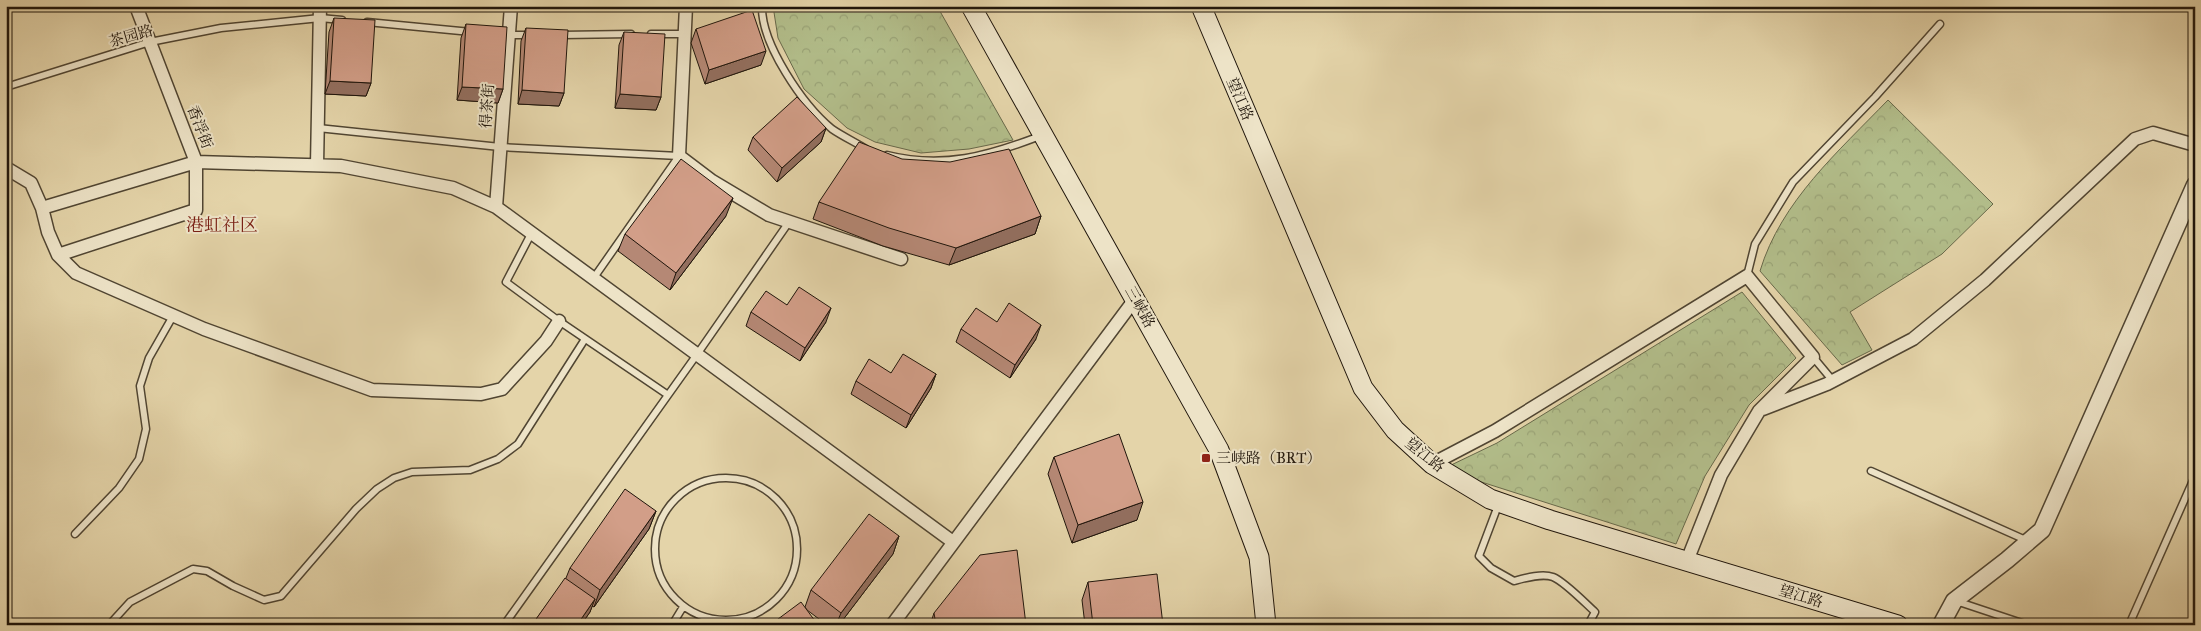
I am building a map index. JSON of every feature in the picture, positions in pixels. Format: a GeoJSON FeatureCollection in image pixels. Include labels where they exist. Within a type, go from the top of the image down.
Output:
{"type":"FeatureCollection","features":[{"type":"Feature","properties":{"kind":"main road","name":"三峡路"},"geometry":{"type":"LineString","coordinates":[[971,6],[1219,450],[1259,557],[1266,625]]}},
{"type":"Feature","properties":{"kind":"main road","name":"望江路"},"geometry":{"type":"LineString","coordinates":[[1201,6],[1363,388],[1395,430],[1432,464],[1490,498],[1550,520],[1898,625]]}},
{"type":"Feature","properties":{"kind":"street","name":"香浮街"},"geometry":{"type":"LineString","coordinates":[[58,255],[196,210],[196,162],[136,6]]}},
{"type":"Feature","properties":{"kind":"street","name":"得茶街"},"geometry":{"type":"LineString","coordinates":[[496,207],[504,35],[511,6]]}},
{"type":"Feature","properties":{"kind":"street"},"geometry":{"type":"LineString","coordinates":[[686,6],[679,156],[712,182],[770,215],[901,259]]}},
{"type":"Feature","properties":{"kind":"street"},"geometry":{"type":"LineString","coordinates":[[317,165],[320,12]]}},
{"type":"Feature","properties":{"kind":"street"},"geometry":{"type":"LineString","coordinates":[[1759,411],[1833,381],[1913,339],[1985,280],[2135,139],[2152,133],[2195,145]]}},
{"type":"Feature","properties":{"kind":"street"},"geometry":{"type":"LineString","coordinates":[[42,208],[196,162],[341,166],[453,188],[496,207],[954,542]]}},
{"type":"Feature","properties":{"kind":"street"},"geometry":{"type":"LineString","coordinates":[[6,168],[31,183],[42,208],[48,232],[58,255],[76,274],[204,329],[372,390],[481,394],[502,389],[546,341],[559,322]]}},
{"type":"Feature","properties":{"kind":"street"},"geometry":{"type":"LineString","coordinates":[[1940,625],[1954,601],[2042,530],[2195,185]]}},
{"type":"Feature","properties":{"kind":"street"},"geometry":{"type":"LineString","coordinates":[[1432,464],[1495,431],[1747,276],[1813,357],[1759,411],[1721,475],[1687,561]]}},
{"type":"Feature","properties":{"kind":"street"},"geometry":{"type":"LineString","coordinates":[[892,625],[1135,299]]}},
{"type":"Feature","properties":{"kind":"lane"},"geometry":{"type":"LineString","coordinates":[[762,6],[772,49],[800,96],[832,129],[866,149],[911,161],[956,161],[1000,151],[1043,134]]}},
{"type":"Feature","properties":{"kind":"lane","name":"茶园路"},"geometry":{"type":"LineString","coordinates":[[6,87],[150,42],[221,28],[320,12],[350,21]]}},
{"type":"Feature","properties":{"kind":"lane"},"geometry":{"type":"LineString","coordinates":[[360,22],[479,33]]}},
{"type":"Feature","properties":{"kind":"lane"},"geometry":{"type":"LineString","coordinates":[[1747,276],[1755,244],[1793,182],[1940,24]]}},
{"type":"Feature","properties":{"kind":"lane"},"geometry":{"type":"LineString","coordinates":[[558,35],[636,34]]}},
{"type":"Feature","properties":{"kind":"lane"},"geometry":{"type":"LineString","coordinates":[[646,34],[685,34]]}},
{"type":"Feature","properties":{"kind":"lane"},"geometry":{"type":"LineString","coordinates":[[504,35],[538,35]]}},
{"type":"Feature","properties":{"kind":"lane"},"geometry":{"type":"LineString","coordinates":[[318,128],[500,147],[679,156]]}},
{"type":"Feature","properties":{"kind":"lane"},"geometry":{"type":"LineString","coordinates":[[593,279],[679,156]]}},
{"type":"Feature","properties":{"kind":"lane"},"geometry":{"type":"LineString","coordinates":[[504,625],[789,222]]}},
{"type":"Feature","properties":{"kind":"lane"},"geometry":{"type":"LineString","coordinates":[[531,234],[506,282],[559,322],[668,395]]}},
{"type":"Feature","properties":{"kind":"lane"},"geometry":{"type":"LineString","coordinates":[[75,534],[119,488],[138,459],[146,429],[140,386],[149,358],[173,316]]}},
{"type":"Feature","properties":{"kind":"lane"},"geometry":{"type":"LineString","coordinates":[[110,625],[130,602],[193,569],[207,571],[233,586],[264,600],[281,596],[356,508],[394,478],[412,472],[470,470],[498,459],[518,444],[585,339]]}},
{"type":"Feature","properties":{"kind":"lane"},"geometry":{"type":"LineString","coordinates":[[1813,357],[1833,381]]}},
{"type":"Feature","properties":{"kind":"lane"},"geometry":{"type":"LineString","coordinates":[[1871,471],[2029,542]]}},
{"type":"Feature","properties":{"kind":"lane"},"geometry":{"type":"LineString","coordinates":[[2129,625],[2195,476]]}},
{"type":"Feature","properties":{"kind":"lane"},"geometry":{"type":"LineString","coordinates":[[728,478],[750,482],[770,493],[787,511],[796,534],[797,559],[790,582],[774,602],[754,616],[746,618],[729,621],[705,618],[683,607],[667,591],[657,571],[655,541],[658,526],[668,506],[685,490],[706,481],[728,478]]}},
{"type":"Feature","properties":{"kind":"lane"},"geometry":{"type":"LineString","coordinates":[[1500,502],[1479,556],[1491,568],[1514,580],[1531,577],[1552,577],[1577,595],[1595,612],[1588,625]]}},
{"type":"Feature","properties":{"kind":"lane"},"geometry":{"type":"LineString","coordinates":[[1954,601],[2028,625]]}},
{"type":"Feature","properties":{"kind":"lane"},"geometry":{"type":"LineString","coordinates":[[672,625],[683,607]]}},
{"type":"Feature","properties":{"kind":"green space"},"geometry":{"type":"Polygon","coordinates":[[[773,6],[937,6],[1013,140],[969,149],[921,153],[875,142],[847,128],[804,89],[778,38],[773,6]]]}},
{"type":"Feature","properties":{"kind":"green space"},"geometry":{"type":"Polygon","coordinates":[[[1888,100],[1993,204],[1942,254],[1850,312],[1872,350],[1842,365],[1760,271],[1782,222],[1797,200],[1832,158],[1888,100]]]}},
{"type":"Feature","properties":{"kind":"green space"},"geometry":{"type":"Polygon","coordinates":[[[1742,292],[1796,358],[1749,405],[1705,476],[1676,544],[1450,472],[1447,467],[1497,443],[1742,292]]]}},
{"type":"Feature","properties":{"kind":"building"},"geometry":{"type":"Polygon","coordinates":[[[752,10],[766,51],[709,70],[696,29],[752,10]]]}},
{"type":"Feature","properties":{"kind":"building"},"geometry":{"type":"Polygon","coordinates":[[[334,18],[375,20],[371,83],[330,81],[334,18]]]}},
{"type":"Feature","properties":{"kind":"building"},"geometry":{"type":"Polygon","coordinates":[[[466,24],[507,27],[503,89],[462,87],[466,24]]]}},
{"type":"Feature","properties":{"kind":"building"},"geometry":{"type":"Polygon","coordinates":[[[526,28],[568,30],[564,93],[522,90],[526,28]]]}},
{"type":"Feature","properties":{"kind":"building"},"geometry":{"type":"Polygon","coordinates":[[[624,32],[665,34],[661,97],[620,94],[624,32]]]}},
{"type":"Feature","properties":{"kind":"building"},"geometry":{"type":"Polygon","coordinates":[[[797,97],[826,128],[782,168],[753,137],[797,97]]]}},
{"type":"Feature","properties":{"kind":"building"},"geometry":{"type":"Polygon","coordinates":[[[859,142],[902,159],[950,162],[1009,149],[1041,216],[956,248],[889,228],[819,202],[859,142]]]}},
{"type":"Feature","properties":{"kind":"building"},"geometry":{"type":"Polygon","coordinates":[[[681,159],[733,198],[676,273],[625,234],[681,159]]]}},
{"type":"Feature","properties":{"kind":"building"},"geometry":{"type":"Polygon","coordinates":[[[799,287],[831,308],[805,348],[751,312],[766,291],[787,305],[799,287]]]}},
{"type":"Feature","properties":{"kind":"building"},"geometry":{"type":"Polygon","coordinates":[[[1009,303],[1041,325],[1015,365],[961,329],[976,308],[997,322],[1009,303]]]}},
{"type":"Feature","properties":{"kind":"building"},"geometry":{"type":"Polygon","coordinates":[[[903,354],[936,374],[911,415],[856,381],[869,359],[891,373],[903,354]]]}},
{"type":"Feature","properties":{"kind":"building"},"geometry":{"type":"Polygon","coordinates":[[[1119,434],[1143,502],[1078,525],[1054,457],[1119,434]]]}},
{"type":"Feature","properties":{"kind":"building"},"geometry":{"type":"Polygon","coordinates":[[[625,489],[656,511],[600,590],[570,568],[625,489]]]}},
{"type":"Feature","properties":{"kind":"building"},"geometry":{"type":"Polygon","coordinates":[[[869,514],[899,536],[841,613],[811,590],[869,514]]]}},
{"type":"Feature","properties":{"kind":"building"},"geometry":{"type":"Polygon","coordinates":[[[1017,550],[1026,625],[936,625],[934,613],[980,555],[1017,550]]]}},
{"type":"Feature","properties":{"kind":"building"},"geometry":{"type":"Polygon","coordinates":[[[1157,574],[1163,625],[1093,625],[1088,582],[1157,574]]]}},
{"type":"Feature","properties":{"kind":"building"},"geometry":{"type":"Polygon","coordinates":[[[565,578],[595,599],[577,625],[538,625],[534,622],[565,578]]]}},
{"type":"Feature","properties":{"kind":"building"},"geometry":{"type":"Polygon","coordinates":[[[801,602],[818,625],[770,625],[801,602]]]}},
{"type":"Feature","properties":{"kind":"place","name":"三峡路（BRT）"},"geometry":{"type":"Point","coordinates":[1206,458]}},
{"type":"Feature","properties":{"kind":"district","name":"港虹社区"},"geometry":{"type":"Point","coordinates":[222,225]}}]}
